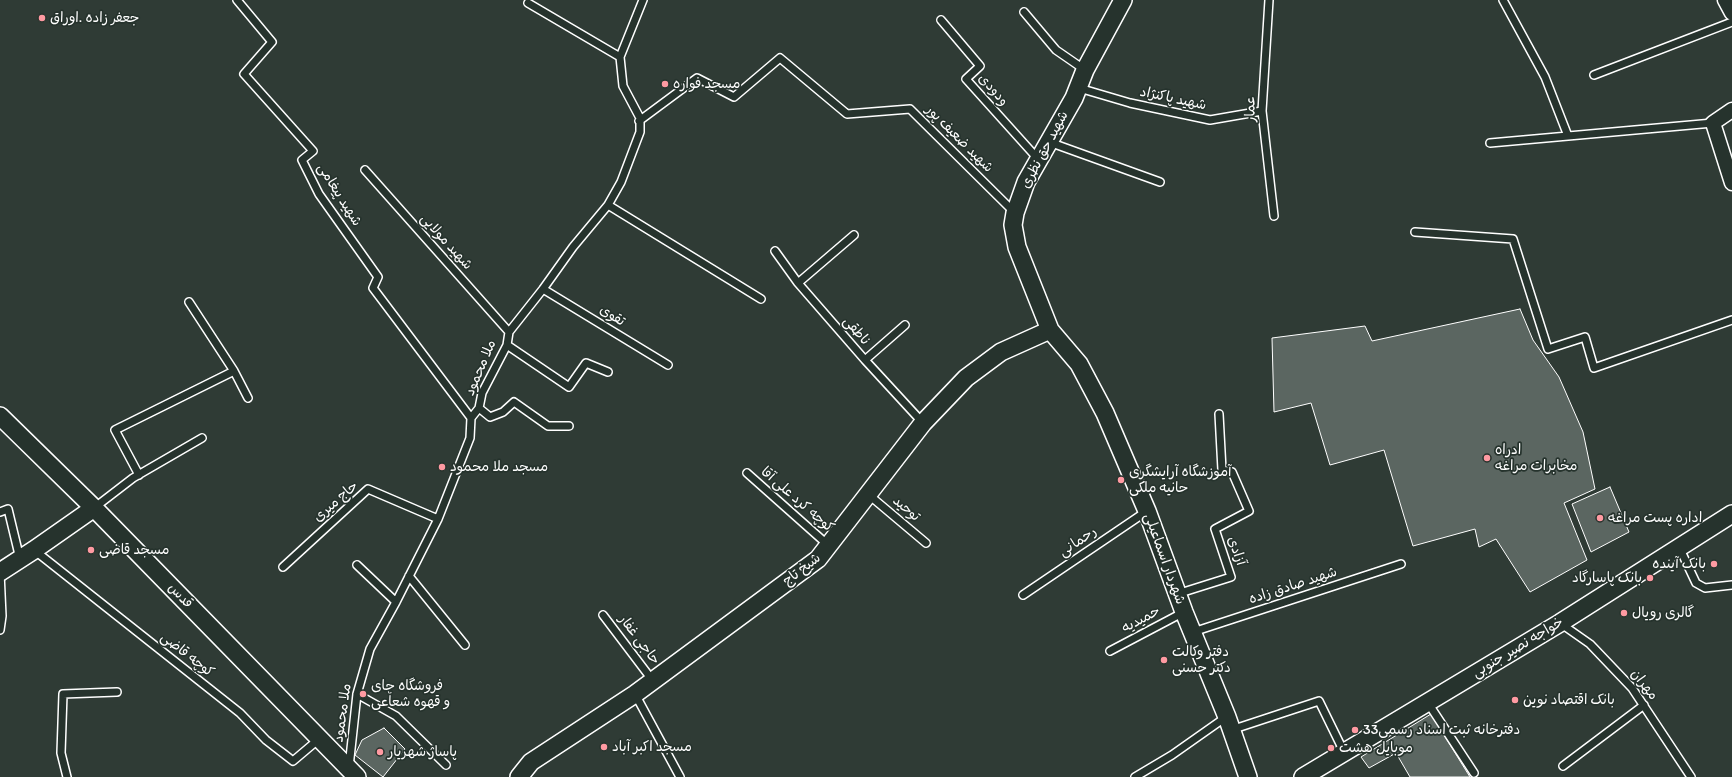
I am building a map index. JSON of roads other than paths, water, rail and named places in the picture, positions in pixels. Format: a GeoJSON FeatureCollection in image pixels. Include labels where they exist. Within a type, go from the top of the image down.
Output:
{"type":"FeatureCollection","features":[{"type":"Feature","properties":{"kind":"street","name":"شهید حق نظری"},"geometry":{"type":"LineString","coordinates":[[1050,330],[1017,247],[1013,225],[1015,213],[1026,182],[1079,88],[1085,70],[1123,0]]}},
{"type":"Feature","properties":{"kind":"street"},"geometry":{"type":"LineString","coordinates":[[1725,0],[1732,13]]}},
{"type":"Feature","properties":{"kind":"street"},"geometry":{"type":"LineString","coordinates":[[1732,110],[1713,123],[1732,183]]}},
{"type":"Feature","properties":{"kind":"street","name":"شیخ تاج"},"geometry":{"type":"LineString","coordinates":[[519,777],[531,762],[635,694],[818,559],[830,546],[923,423],[966,378],[1001,352],[1050,330]]}},
{"type":"Feature","properties":{"kind":"street","name":"شهردار اسماعیلی"},"geometry":{"type":"LineString","coordinates":[[1050,330],[1079,364],[1105,413],[1147,510],[1177,594],[1229,723],[1248,777]]}},
{"type":"Feature","properties":{"kind":"street","name":"قدس"},"geometry":{"type":"LineString","coordinates":[[0,416],[94,508],[353,773]]}},
{"type":"Feature","properties":{"kind":"street"},"geometry":{"type":"LineString","coordinates":[[0,572],[94,508]]}},
{"type":"Feature","properties":{"kind":"street","name":"خواجه نصیر جنوبی"},"geometry":{"type":"LineString","coordinates":[[1303,777],[1560,623],[1732,514]]}},
{"type":"Feature","properties":{"kind":"lane","name":"شهید پیغامی"},"geometry":{"type":"LineString","coordinates":[[237,0],[272,42],[244,74],[313,151],[302,160],[319,194],[378,277],[374,288],[471,418]]}},
{"type":"Feature","properties":{"kind":"lane"},"geometry":{"type":"LineString","coordinates":[[640,121],[640,118],[623,86],[620,57],[643,0]]}},
{"type":"Feature","properties":{"kind":"lane","name":"عمار"},"geometry":{"type":"LineString","coordinates":[[1269,0],[1262,111],[1274,216]]}},
{"type":"Feature","properties":{"kind":"lane"},"geometry":{"type":"LineString","coordinates":[[1503,0],[1545,77],[1568,136]]}},
{"type":"Feature","properties":{"kind":"lane"},"geometry":{"type":"LineString","coordinates":[[528,3],[620,57]]}},
{"type":"Feature","properties":{"kind":"lane"},"geometry":{"type":"LineString","coordinates":[[1024,12],[1056,50],[1085,70]]}},
{"type":"Feature","properties":{"kind":"lane","name":"ودودی"},"geometry":{"type":"LineString","coordinates":[[941,20],[980,66],[966,79],[1039,159]]}},
{"type":"Feature","properties":{"kind":"lane"},"geometry":{"type":"LineString","coordinates":[[1594,75],[1732,22]]}},
{"type":"Feature","properties":{"kind":"lane","name":"شهید ضعیف پور"},"geometry":{"type":"LineString","coordinates":[[640,121],[697,78],[734,97],[780,58],[847,114],[910,109],[1015,213]]}},
{"type":"Feature","properties":{"kind":"lane","name":"شهید پاکنژاد"},"geometry":{"type":"LineString","coordinates":[[1079,88],[1130,103],[1210,120],[1262,111]]}},
{"type":"Feature","properties":{"kind":"lane","name":"ملا محمود"},"geometry":{"type":"LineString","coordinates":[[353,773],[357,694],[370,648],[396,602],[438,519],[470,438],[471,418],[478,408],[482,393],[507,345],[509,332],[544,289],[573,247],[608,205],[621,182],[635,147],[640,132],[640,121]]}},
{"type":"Feature","properties":{"kind":"lane"},"geometry":{"type":"LineString","coordinates":[[1490,143],[1713,123]]}},
{"type":"Feature","properties":{"kind":"lane"},"geometry":{"type":"LineString","coordinates":[[1049,142],[1160,182]]}},
{"type":"Feature","properties":{"kind":"lane","name":"شهید مولایی"},"geometry":{"type":"LineString","coordinates":[[365,170],[509,332]]}},
{"type":"Feature","properties":{"kind":"lane"},"geometry":{"type":"LineString","coordinates":[[608,205],[761,299]]}},
{"type":"Feature","properties":{"kind":"lane"},"geometry":{"type":"LineString","coordinates":[[1416,232],[1513,239],[1548,349],[1585,337],[1594,368],[1732,320]]}},
{"type":"Feature","properties":{"kind":"lane"},"geometry":{"type":"LineString","coordinates":[[798,283],[854,235]]}},
{"type":"Feature","properties":{"kind":"lane","name":"ناطقی"},"geometry":{"type":"LineString","coordinates":[[775,251],[798,283],[865,360],[923,423]]}},
{"type":"Feature","properties":{"kind":"lane","name":"تقوی"},"geometry":{"type":"LineString","coordinates":[[544,289],[668,365]]}},
{"type":"Feature","properties":{"kind":"lane"},"geometry":{"type":"LineString","coordinates":[[189,302],[234,371],[248,398]]}},
{"type":"Feature","properties":{"kind":"lane"},"geometry":{"type":"LineString","coordinates":[[865,360],[906,325]]}},
{"type":"Feature","properties":{"kind":"lane"},"geometry":{"type":"LineString","coordinates":[[507,345],[569,386],[586,363],[608,372]]}},
{"type":"Feature","properties":{"kind":"lane"},"geometry":{"type":"LineString","coordinates":[[139,475],[115,430],[234,371]]}},
{"type":"Feature","properties":{"kind":"lane"},"geometry":{"type":"LineString","coordinates":[[478,408],[490,417],[503,412],[514,402],[548,426],[569,426]]}},
{"type":"Feature","properties":{"kind":"lane","name":"آزادی"},"geometry":{"type":"LineString","coordinates":[[1177,594],[1231,577],[1215,529],[1249,511],[1232,472],[1222,470],[1219,414]]}},
{"type":"Feature","properties":{"kind":"lane"},"geometry":{"type":"LineString","coordinates":[[94,508],[139,475],[202,438]]}},
{"type":"Feature","properties":{"kind":"lane","name":"کوچه کرد علی آقا"},"geometry":{"type":"LineString","coordinates":[[747,473],[830,546]]}},
{"type":"Feature","properties":{"kind":"lane","name":"حاج میری"},"geometry":{"type":"LineString","coordinates":[[283,567],[368,490],[438,519]]}},
{"type":"Feature","properties":{"kind":"lane","name":"توحید"},"geometry":{"type":"LineString","coordinates":[[869,495],[926,543]]}},
{"type":"Feature","properties":{"kind":"lane"},"geometry":{"type":"LineString","coordinates":[[0,512],[8,509],[27,555]]}},
{"type":"Feature","properties":{"kind":"lane","name":"رحمانی"},"geometry":{"type":"LineString","coordinates":[[1023,595],[1147,510]]}},
{"type":"Feature","properties":{"kind":"lane"},"geometry":{"type":"LineString","coordinates":[[1679,547],[1696,583],[1705,588],[1732,585]]}},
{"type":"Feature","properties":{"kind":"lane","name":"کوچه قاضی"},"geometry":{"type":"LineString","coordinates":[[27,555],[240,713],[266,740],[293,761],[320,739]]}},
{"type":"Feature","properties":{"kind":"lane","name":"شهید صادق زاده"},"geometry":{"type":"LineString","coordinates":[[1193,632],[1401,564]]}},
{"type":"Feature","properties":{"kind":"lane"},"geometry":{"type":"LineString","coordinates":[[357,565],[396,602]]}},
{"type":"Feature","properties":{"kind":"lane"},"geometry":{"type":"LineString","coordinates":[[0,572],[2,616],[0,630]]}},
{"type":"Feature","properties":{"kind":"lane"},"geometry":{"type":"LineString","coordinates":[[409,576],[465,645]]}},
{"type":"Feature","properties":{"kind":"lane","name":"حمیدیه"},"geometry":{"type":"LineString","coordinates":[[1110,650],[1184,612]]}},
{"type":"Feature","properties":{"kind":"lane","name":"حاجی غفار"},"geometry":{"type":"LineString","coordinates":[[603,615],[653,681]]}},
{"type":"Feature","properties":{"kind":"lane","name":"مهران"},"geometry":{"type":"LineString","coordinates":[[1560,623],[1590,644],[1632,688],[1691,777]]}},
{"type":"Feature","properties":{"kind":"lane"},"geometry":{"type":"LineString","coordinates":[[67,777],[61,753],[63,694],[117,692]]}},
{"type":"Feature","properties":{"kind":"lane"},"geometry":{"type":"LineString","coordinates":[[357,694],[396,716],[446,765]]}},
{"type":"Feature","properties":{"kind":"lane"},"geometry":{"type":"LineString","coordinates":[[635,694],[680,777]]}},
{"type":"Feature","properties":{"kind":"lane"},"geometry":{"type":"LineString","coordinates":[[1135,777],[1172,754],[1229,723],[1319,701],[1344,752]]}},
{"type":"Feature","properties":{"kind":"lane"},"geometry":{"type":"LineString","coordinates":[[1428,703],[1474,773]]}},
{"type":"Feature","properties":{"kind":"lane"},"geometry":{"type":"LineString","coordinates":[[1563,766],[1644,705]]}},
{"type":"Feature","properties":{"kind":"place","name":"جعفر زاده .اوراق"},"geometry":{"type":"Point","coordinates":[42,18]}},
{"type":"Feature","properties":{"kind":"place","name":"مسجد فواره"},"geometry":{"type":"Point","coordinates":[665,84]}},
{"type":"Feature","properties":{"kind":"place","name":"ادراه مخابرات مراغه"},"geometry":{"type":"Point","coordinates":[1487,458]}},
{"type":"Feature","properties":{"kind":"place","name":"مسجد ملا محمود"},"geometry":{"type":"Point","coordinates":[442,467]}},
{"type":"Feature","properties":{"kind":"place","name":"آموزشگاه آرایشگری حانیه ملکی"},"geometry":{"type":"Point","coordinates":[1121,480]}},
{"type":"Feature","properties":{"kind":"place","name":"اداره پست مراغه"},"geometry":{"type":"Point","coordinates":[1600,518]}},
{"type":"Feature","properties":{"kind":"place","name":"مسجد قاضی"},"geometry":{"type":"Point","coordinates":[91,550]}},
{"type":"Feature","properties":{"kind":"place","name":"بانک آینده"},"geometry":{"type":"Point","coordinates":[1714,564]}},
{"type":"Feature","properties":{"kind":"place","name":"بانک پاسارگاد"},"geometry":{"type":"Point","coordinates":[1650,578]}},
{"type":"Feature","properties":{"kind":"place","name":"گالری رویال"},"geometry":{"type":"Point","coordinates":[1624,613]}},
{"type":"Feature","properties":{"kind":"place","name":"دفتر وکالت دکتر حسنی"},"geometry":{"type":"Point","coordinates":[1164,660]}},
{"type":"Feature","properties":{"kind":"place","name":"فروشگاه چای و قهوه شعاعی"},"geometry":{"type":"Point","coordinates":[363,694]}},
{"type":"Feature","properties":{"kind":"place","name":"بانک اقتصاد نوین"},"geometry":{"type":"Point","coordinates":[1515,700]}},
{"type":"Feature","properties":{"kind":"place","name":"دفترخانه ثبت اسناد رسمی33"},"geometry":{"type":"Point","coordinates":[1355,730]}},
{"type":"Feature","properties":{"kind":"place","name":"مسجد اکبر آباد"},"geometry":{"type":"Point","coordinates":[604,747]}},
{"type":"Feature","properties":{"kind":"place","name":"موبایل هشت"},"geometry":{"type":"Point","coordinates":[1331,748]}},
{"type":"Feature","properties":{"kind":"place","name":"پاساژ شهریار"},"geometry":{"type":"Point","coordinates":[380,752]}}]}
